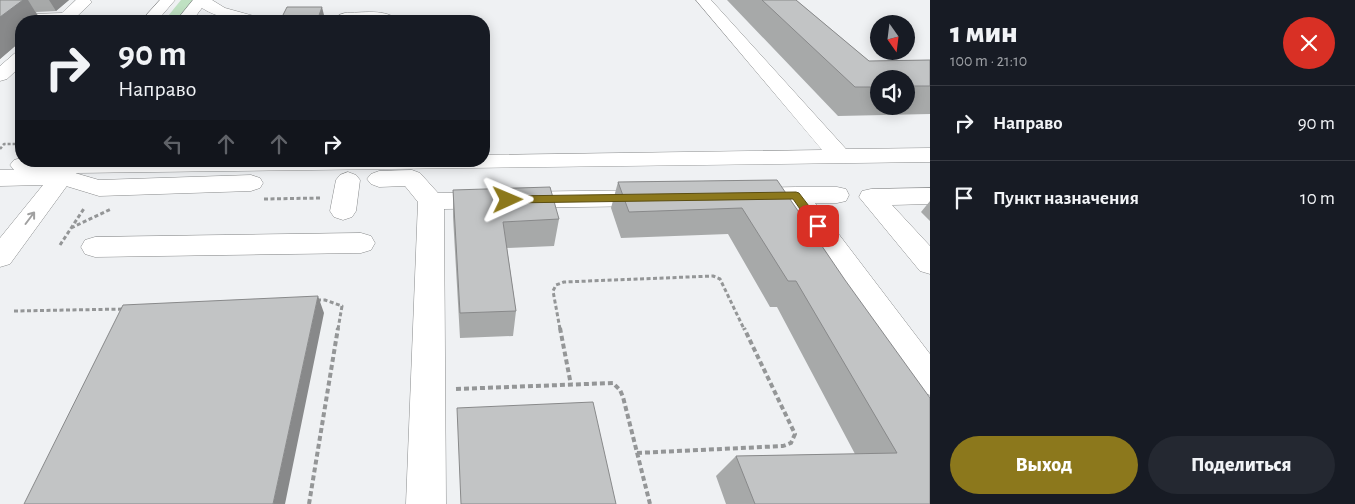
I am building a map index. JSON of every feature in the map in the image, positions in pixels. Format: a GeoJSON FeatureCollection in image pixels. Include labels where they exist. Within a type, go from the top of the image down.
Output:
{"type":"FeatureCollection","features":[{"type":"Feature","properties":{"kind":"main road"},"geometry":{"type":"LineString","coordinates":[[155,15],[168,0]]}},
{"type":"Feature","properties":{"kind":"main road"},"geometry":{"type":"LineString","coordinates":[[189,15],[201,0],[220,11],[234,15]]}},
{"type":"Feature","properties":{"kind":"main road"},"geometry":{"type":"LineString","coordinates":[[703,0],[840,156]]}},
{"type":"Feature","properties":{"kind":"main road"},"geometry":{"type":"LineString","coordinates":[[70,15],[85,1]]}},
{"type":"Feature","properties":{"kind":"main road"},"geometry":{"type":"LineString","coordinates":[[0,20],[15,20]]}},
{"type":"Feature","properties":{"kind":"main road"},"geometry":{"type":"LineString","coordinates":[[0,75],[15,61]]}},
{"type":"Feature","properties":{"kind":"main road"},"geometry":{"type":"LineString","coordinates":[[68,168],[99,188],[345,196],[419,180],[840,156],[930,154]]}},
{"type":"Feature","properties":{"kind":"main road"},"geometry":{"type":"LineString","coordinates":[[13,169],[115,167],[419,180],[668,197]]}},
{"type":"Feature","properties":{"kind":"main road"},"geometry":{"type":"LineString","coordinates":[[0,256],[68,168]]}},
{"type":"Feature","properties":{"kind":"main road"},"geometry":{"type":"LineString","coordinates":[[419,180],[426,504]]}},
{"type":"Feature","properties":{"kind":"main road"},"geometry":{"type":"LineString","coordinates":[[727,196],[837,195]]}},
{"type":"Feature","properties":{"kind":"main road"},"geometry":{"type":"LineString","coordinates":[[796,196],[930,380]]}},
{"type":"Feature","properties":{"kind":"main road"},"geometry":{"type":"LineString","coordinates":[[930,196],[871,197],[930,264]]}},
{"type":"Feature","properties":{"kind":"main road"},"geometry":{"type":"LineString","coordinates":[[95,248],[361,243]]}},
{"type":"Feature","properties":{"kind":"path"},"geometry":{"type":"LineString","coordinates":[[0,149],[4,144],[13,169]]}},
{"type":"Feature","properties":{"kind":"path"},"geometry":{"type":"LineString","coordinates":[[258,199],[345,196]]}},
{"type":"Feature","properties":{"kind":"path"},"geometry":{"type":"LineString","coordinates":[[60,245],[85,207]]}},
{"type":"Feature","properties":{"kind":"path"},"geometry":{"type":"LineString","coordinates":[[71,228],[115,207]]}},
{"type":"Feature","properties":{"kind":"path"},"geometry":{"type":"LineString","coordinates":[[571,385],[553,291],[556,285],[564,282],[713,276],[720,279],[795,434],[791,443],[783,446],[637,453]]}},
{"type":"Feature","properties":{"kind":"path"},"geometry":{"type":"LineString","coordinates":[[309,504],[342,306],[325,300],[315,300]]}},
{"type":"Feature","properties":{"kind":"path"},"geometry":{"type":"LineString","coordinates":[[14,311],[128,309]]}},
{"type":"Feature","properties":{"kind":"path"},"geometry":{"type":"LineString","coordinates":[[448,389],[613,383],[620,390],[650,504]]}},
{"type":"Feature","properties":{"kind":"green space"},"geometry":{"type":"Polygon","coordinates":[[[181,0],[194,0],[182,15],[169,15],[181,0]]]}},
{"type":"Feature","properties":{"kind":"building"},"geometry":{"type":"Polygon","coordinates":[[[0,0],[23,0],[0,17],[0,0]]]}},
{"type":"Feature","properties":{"kind":"building"},"geometry":{"type":"Polygon","coordinates":[[[762,0],[796,0],[869,61],[930,60],[930,86],[915,86],[915,70],[870,70],[870,87],[855,87],[762,0]]]}},
{"type":"Feature","properties":{"kind":"building"},"geometry":{"type":"Polygon","coordinates":[[[287,7],[322,7],[319,15],[283,15],[287,7]]]}},
{"type":"Feature","properties":{"kind":"building"},"geometry":{"type":"Polygon","coordinates":[[[777,180],[845,280],[930,398],[930,504],[755,504],[736,456],[897,453],[796,281],[788,281],[742,208],[629,212],[618,182],[777,180]]]}},
{"type":"Feature","properties":{"kind":"building"},"geometry":{"type":"Polygon","coordinates":[[[550,187],[559,219],[503,222],[516,311],[460,313],[453,190],[550,187]]]}},
{"type":"Feature","properties":{"kind":"building"},"geometry":{"type":"Polygon","coordinates":[[[318,296],[273,504],[24,504],[123,305],[318,296]]]}},
{"type":"Feature","properties":{"kind":"building"},"geometry":{"type":"Polygon","coordinates":[[[593,402],[616,504],[461,504],[457,408],[593,402]]]}},
{"type":"Feature","properties":{"kind":"route"},"geometry":{"type":"LineString","coordinates":[[508,200],[796,196],[818,226]]}}]}
